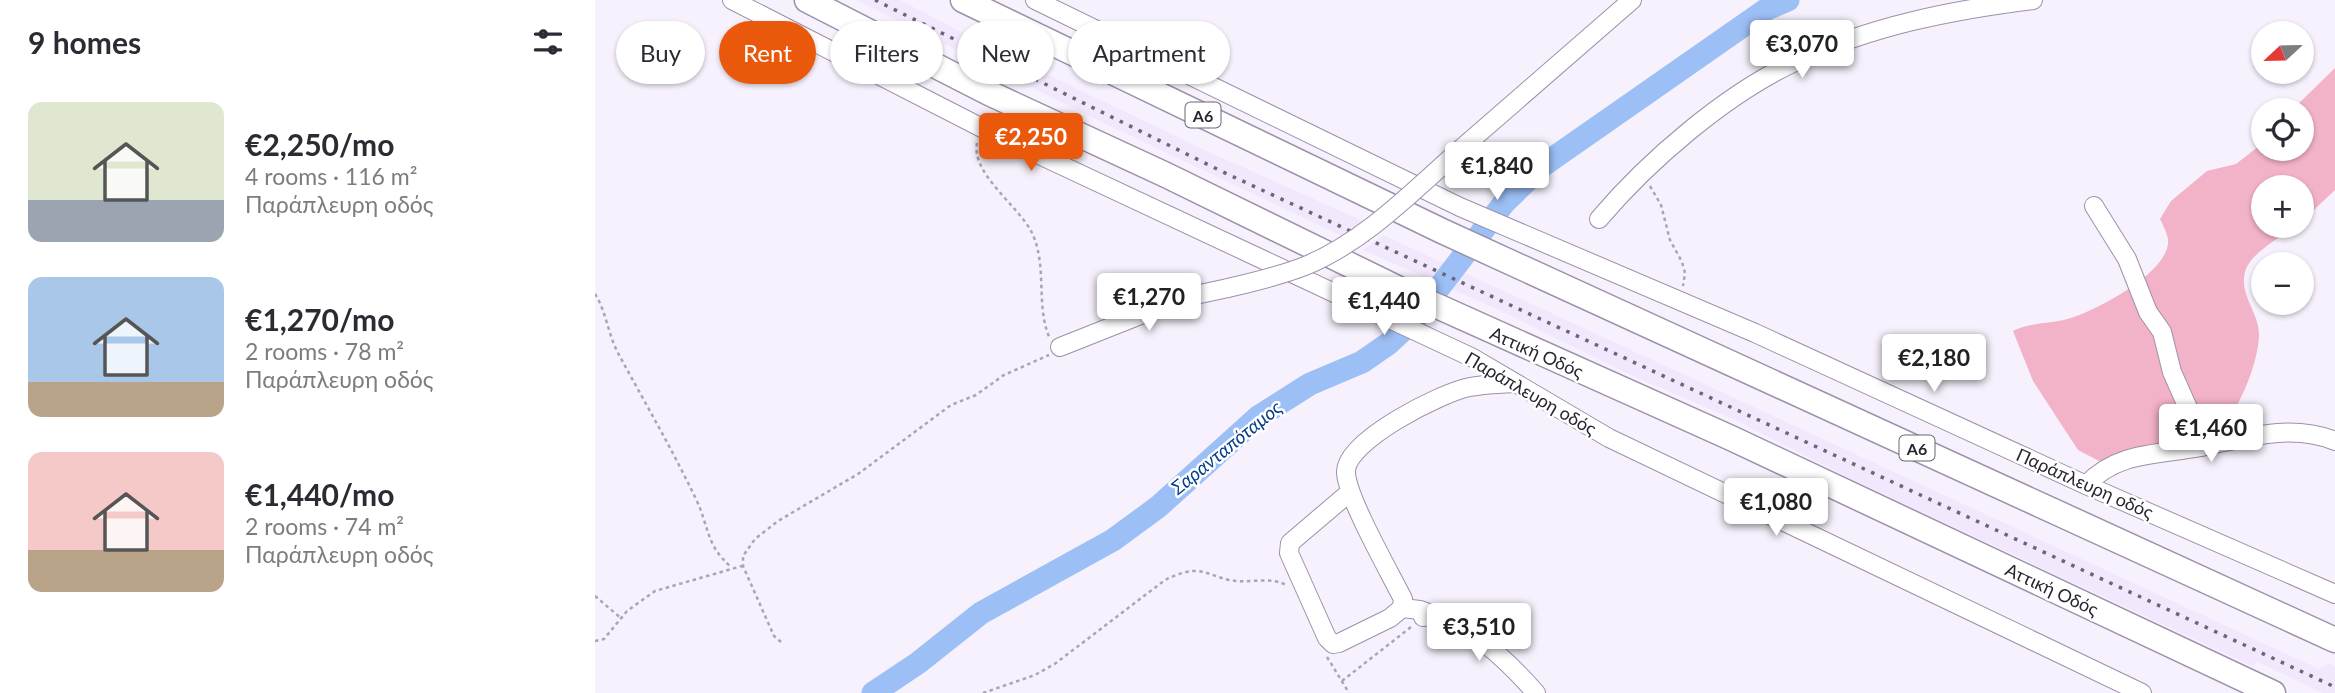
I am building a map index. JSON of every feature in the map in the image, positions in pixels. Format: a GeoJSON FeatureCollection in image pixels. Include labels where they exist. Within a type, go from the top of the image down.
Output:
{"type":"FeatureCollection","features":[{"type":"Feature","properties":{"kind":"highway","name":"Αττική Οδός"},"geometry":{"type":"LineString","coordinates":[[807,0],[989,93],[1397,288],[1731,438],[2273,693]]}},
{"type":"Feature","properties":{"kind":"highway","name":"Α6"},"geometry":{"type":"LineString","coordinates":[[963,0],[1442,231],[2335,640]]}},
{"type":"Feature","properties":{"kind":"street","name":"Παράπλευρη οδός"},"geometry":{"type":"LineString","coordinates":[[732,0],[983,129],[1473,358],[1609,438],[2142,693]]}},
{"type":"Feature","properties":{"kind":"street","name":"Παράπλευρη οδός"},"geometry":{"type":"LineString","coordinates":[[1035,0],[1461,207],[1681,300],[2086,485],[2335,594]]}},
{"type":"Feature","properties":{"kind":"street"},"geometry":{"type":"LineString","coordinates":[[1060,347],[1185,297],[1305,266],[1336,250],[1385,215],[1632,0]]}},
{"type":"Feature","properties":{"kind":"street"},"geometry":{"type":"LineString","coordinates":[[1599,219],[1677,141],[1795,61],[1843,42],[1913,21],[1972,7],[2033,0]]}},
{"type":"Feature","properties":{"kind":"street"},"geometry":{"type":"LineString","coordinates":[[2094,206],[2127,259],[2148,312],[2162,331],[2172,372],[2196,426],[2201,447]]}},
{"type":"Feature","properties":{"kind":"street"},"geometry":{"type":"LineString","coordinates":[[1350,492],[1290,543],[1289,553],[1327,638],[1333,644],[1390,618],[1402,608],[1403,599],[1350,492],[1345,468],[1352,454],[1397,419],[1434,399],[1469,387],[1513,383]]}},
{"type":"Feature","properties":{"kind":"street"},"geometry":{"type":"LineString","coordinates":[[2086,485],[2097,474],[2135,456],[2201,447],[2263,433],[2285,432],[2335,441]]}},
{"type":"Feature","properties":{"kind":"street"},"geometry":{"type":"LineString","coordinates":[[1402,608],[1420,610],[1483,641],[1511,664],[1536,693]]}},
{"type":"Feature","properties":{"kind":"path"},"geometry":{"type":"LineString","coordinates":[[781,642],[774,636],[743,566],[743,556],[748,548],[778,521],[858,474],[951,405],[984,391],[1004,375],[1060,347],[1051,341],[1042,317],[1041,269],[1038,248],[1031,231],[1017,210],[997,190],[978,160],[977,145],[983,129]]}},
{"type":"Feature","properties":{"kind":"path"},"geometry":{"type":"LineString","coordinates":[[1642,174],[1661,205],[1670,240],[1685,273],[1681,300]]}},
{"type":"Feature","properties":{"kind":"path"},"geometry":{"type":"LineString","coordinates":[[595,293],[602,304],[610,337],[697,500],[713,548],[732,568]]}},
{"type":"Feature","properties":{"kind":"path"},"geometry":{"type":"LineString","coordinates":[[595,641],[604,639],[627,611],[655,590],[743,566]]}},
{"type":"Feature","properties":{"kind":"path"},"geometry":{"type":"LineString","coordinates":[[983,693],[1035,675],[1056,663],[1175,575],[1201,571],[1227,580],[1272,580],[1289,587]]}},
{"type":"Feature","properties":{"kind":"path"},"geometry":{"type":"LineString","coordinates":[[595,596],[622,619]]}},
{"type":"Feature","properties":{"kind":"path"},"geometry":{"type":"LineString","coordinates":[[1342,681],[1428,616]]}},
{"type":"Feature","properties":{"kind":"path"},"geometry":{"type":"LineString","coordinates":[[1325,654],[1349,693]]}},
{"type":"Feature","properties":{"kind":"shaded area"},"geometry":{"type":"Polygon","coordinates":[[[856,0],[900,0],[940,21],[898,21],[856,0]]]}},
{"type":"Feature","properties":{"kind":"shaded area"},"geometry":{"type":"Polygon","coordinates":[[[943,22],[957,30],[957,50],[943,43],[943,22]]]}},
{"type":"Feature","properties":{"kind":"shaded area"},"geometry":{"type":"Polygon","coordinates":[[[2335,68],[2335,190],[2314,210],[2314,175],[2251,175],[2251,238],[2278,238],[2259,252],[2251,252],[2251,261],[2245,272],[2245,288],[2251,315],[2254,315],[2258,326],[2258,346],[2251,374],[2231,416],[2214,434],[2204,439],[2158,452],[2099,461],[2078,450],[2033,381],[2013,331],[2083,314],[2131,288],[2146,276],[2166,251],[2168,239],[2160,219],[2171,201],[2207,171],[2236,164],[2251,152],[2251,161],[2314,161],[2314,98],[2304,98],[2335,68]]]}},
{"type":"Feature","properties":{"kind":"shaded area"},"geometry":{"type":"Polygon","coordinates":[[[1054,78],[1211,153],[1363,221],[1342,236],[1025,84],[1054,84],[1054,78]]]}},
{"type":"Feature","properties":{"kind":"shaded area"},"geometry":{"type":"Polygon","coordinates":[[[1383,235],[2319,669],[2328,663],[2335,666],[2335,693],[2322,693],[2256,661],[2254,667],[1849,478],[1735,420],[1624,372],[1501,311],[1363,250],[1383,235]]]}},
{"type":"Feature","properties":{"kind":"waterway","name":"Σαρανταπόταμος"},"geometry":{"type":"LineString","coordinates":[[873,693],[918,663],[981,613],[1113,540],[1158,507],[1258,417],[1310,384],[1362,362],[1388,344],[1415,319],[1504,203],[1542,166],[1767,9],[1788,0]]}},
{"type":"Feature","properties":{"kind":"railway"},"geometry":{"type":"LineString","coordinates":[[875,0],[1223,172],[2335,687]]}}]}
